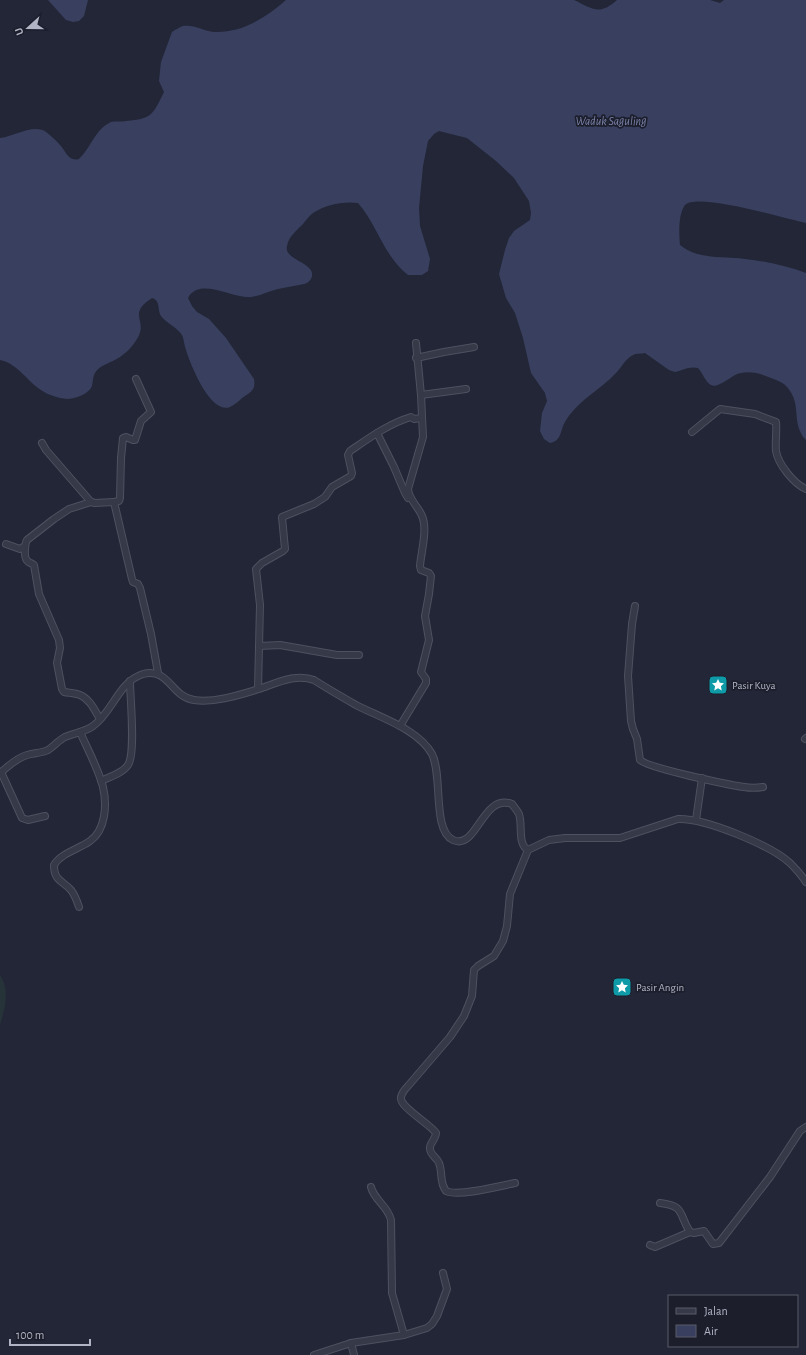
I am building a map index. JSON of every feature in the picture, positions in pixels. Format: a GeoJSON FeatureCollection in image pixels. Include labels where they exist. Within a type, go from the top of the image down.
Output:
{"type":"FeatureCollection","features":[{"type":"Feature","properties":{"kind":"street"},"geometry":{"type":"LineString","coordinates":[[411,499],[408,489],[423,437],[416,342]]}},
{"type":"Feature","properties":{"kind":"street"},"geometry":{"type":"LineString","coordinates":[[416,358],[474,347]]}},
{"type":"Feature","properties":{"kind":"street"},"geometry":{"type":"LineString","coordinates":[[100,719],[85,698],[80,695],[66,692],[62,689],[56,663],[60,648],[59,640],[41,600],[34,565],[26,559],[25,546],[27,540],[68,509],[91,502],[119,501],[123,439],[126,437],[135,440],[142,420],[151,412],[136,379]]}},
{"type":"Feature","properties":{"kind":"street"},"geometry":{"type":"LineString","coordinates":[[421,395],[466,389]]}},
{"type":"Feature","properties":{"kind":"street"},"geometry":{"type":"LineString","coordinates":[[692,432],[720,409],[755,414],[776,422],[776,451],[781,462],[793,480],[798,485],[806,489]]}},
{"type":"Feature","properties":{"kind":"street"},"geometry":{"type":"LineString","coordinates":[[258,689],[260,605],[256,569],[258,566],[280,554],[285,549],[282,517],[314,504],[325,497],[332,487],[351,476],[352,473],[348,452],[376,433],[409,417],[416,419],[422,418]]}},
{"type":"Feature","properties":{"kind":"street"},"geometry":{"type":"LineString","coordinates":[[376,433],[394,467],[405,493],[420,512],[425,529],[420,568],[430,574],[432,578],[425,616],[429,640],[421,672],[426,678],[426,683],[400,726]]}},
{"type":"Feature","properties":{"kind":"street"},"geometry":{"type":"LineString","coordinates":[[42,443],[46,450],[91,502]]}},
{"type":"Feature","properties":{"kind":"street"},"geometry":{"type":"LineString","coordinates":[[114,502],[132,579],[133,582],[138,584],[140,588],[151,634],[158,674]]}},
{"type":"Feature","properties":{"kind":"street"},"geometry":{"type":"LineString","coordinates":[[6,544],[20,549],[23,549],[25,546]]}},
{"type":"Feature","properties":{"kind":"street"},"geometry":{"type":"LineString","coordinates":[[636,606],[632,624],[628,676],[632,729],[637,739],[639,758],[641,762],[744,787],[763,787]]}},
{"type":"Feature","properties":{"kind":"street"},"geometry":{"type":"LineString","coordinates":[[259,646],[280,645],[332,654],[358,655]]}},
{"type":"Feature","properties":{"kind":"street"},"geometry":{"type":"LineString","coordinates":[[45,816],[28,820],[22,818],[1,773],[15,761],[27,755],[44,752],[64,738],[94,725],[130,681],[144,674],[158,674],[164,677],[179,694],[185,698],[203,700],[232,697],[288,679],[307,678],[314,680],[357,706],[400,726],[428,748],[435,762],[442,826],[450,838],[458,842],[467,839],[491,808],[497,804],[507,802],[512,804],[519,814],[522,842],[528,850]]}},
{"type":"Feature","properties":{"kind":"street"},"geometry":{"type":"LineString","coordinates":[[101,781],[122,771],[130,762],[132,749],[130,681]]}},
{"type":"Feature","properties":{"kind":"street"},"geometry":{"type":"LineString","coordinates":[[79,907],[73,893],[54,874],[54,865],[60,859],[94,838],[104,819],[104,794],[101,781],[80,732]]}},
{"type":"Feature","properties":{"kind":"street"},"geometry":{"type":"LineString","coordinates":[[696,820],[702,778]]}},
{"type":"Feature","properties":{"kind":"street"},"geometry":{"type":"LineString","coordinates":[[515,1183],[461,1192],[451,1193],[446,1191],[442,1184],[439,1163],[432,1155],[430,1149],[436,1133],[428,1123],[405,1107],[401,1102],[401,1098],[408,1086],[450,1037],[464,1016],[472,996],[474,973],[476,968],[494,956],[503,941],[507,926],[510,894],[528,850],[549,840],[565,838],[613,839],[678,819],[696,820],[765,847],[791,863],[806,882]]}},
{"type":"Feature","properties":{"kind":"street"},"geometry":{"type":"LineString","coordinates":[[650,1245],[655,1247],[690,1232],[694,1233],[704,1230],[713,1244],[719,1243],[770,1177],[800,1131],[806,1127]]}},
{"type":"Feature","properties":{"kind":"street"},"geometry":{"type":"LineString","coordinates":[[370,1187],[390,1215],[392,1293],[404,1335]]}},
{"type":"Feature","properties":{"kind":"street"},"geometry":{"type":"LineString","coordinates":[[660,1203],[672,1205],[678,1208],[690,1232]]}},
{"type":"Feature","properties":{"kind":"street"},"geometry":{"type":"LineString","coordinates":[[314,1355],[351,1343],[404,1335],[427,1328],[435,1320],[447,1289],[443,1273]]}},
{"type":"Feature","properties":{"kind":"street"},"geometry":{"type":"LineString","coordinates":[[351,1343],[354,1355]]}},
{"type":"Feature","properties":{"kind":"shaded area"},"geometry":{"type":"Polygon","coordinates":[[[0,975],[5,987],[6,1000],[0,1025],[0,975]]]}},
{"type":"Feature","properties":{"kind":"water"},"geometry":{"type":"Polygon","coordinates":[[[48,0],[88,0],[84,16],[79,21],[73,22],[66,20],[48,0]]]}},
{"type":"Feature","properties":{"kind":"water","name":"Waduk Saguling"},"geometry":{"type":"Polygon","coordinates":[[[286,0],[574,0],[591,8],[600,9],[611,5],[617,0],[710,0],[720,3],[724,0],[806,0],[806,223],[724,204],[693,202],[685,205],[683,209],[679,230],[680,245],[695,253],[760,261],[784,266],[806,273],[806,440],[802,435],[797,422],[794,399],[787,387],[781,382],[760,374],[745,372],[737,374],[714,386],[707,382],[698,368],[689,368],[675,372],[669,370],[645,353],[630,356],[610,379],[582,402],[563,425],[557,440],[550,443],[544,439],[540,431],[542,413],[547,401],[545,393],[531,373],[523,338],[515,313],[506,298],[499,274],[509,238],[514,231],[530,220],[531,213],[529,201],[514,178],[496,161],[467,138],[439,131],[428,141],[423,166],[419,208],[420,226],[430,259],[428,271],[422,275],[408,275],[399,267],[392,259],[371,221],[358,203],[340,203],[323,208],[313,213],[289,239],[287,246],[288,253],[306,265],[312,272],[312,277],[307,283],[278,289],[251,297],[244,297],[217,290],[200,289],[193,292],[188,298],[197,312],[209,319],[226,338],[254,379],[254,386],[252,390],[230,407],[223,407],[215,403],[208,396],[196,376],[185,348],[182,335],[161,316],[157,301],[152,298],[140,309],[139,318],[141,327],[134,344],[120,357],[97,370],[91,388],[80,396],[67,399],[47,393],[36,386],[17,368],[0,360],[0,138],[23,131],[36,129],[41,130],[46,132],[55,140],[72,159],[79,159],[87,150],[97,134],[106,125],[111,122],[142,119],[151,114],[157,106],[164,92],[159,81],[161,62],[172,32],[182,26],[195,27],[214,32],[235,30],[262,18],[286,0]]]}},
{"type":"Feature","properties":{"kind":"place","name":"Pasir Kuya"},"geometry":{"type":"Point","coordinates":[718,685]}},
{"type":"Feature","properties":{"kind":"place","name":"Pasir Angin"},"geometry":{"type":"Point","coordinates":[622,987]}}]}
